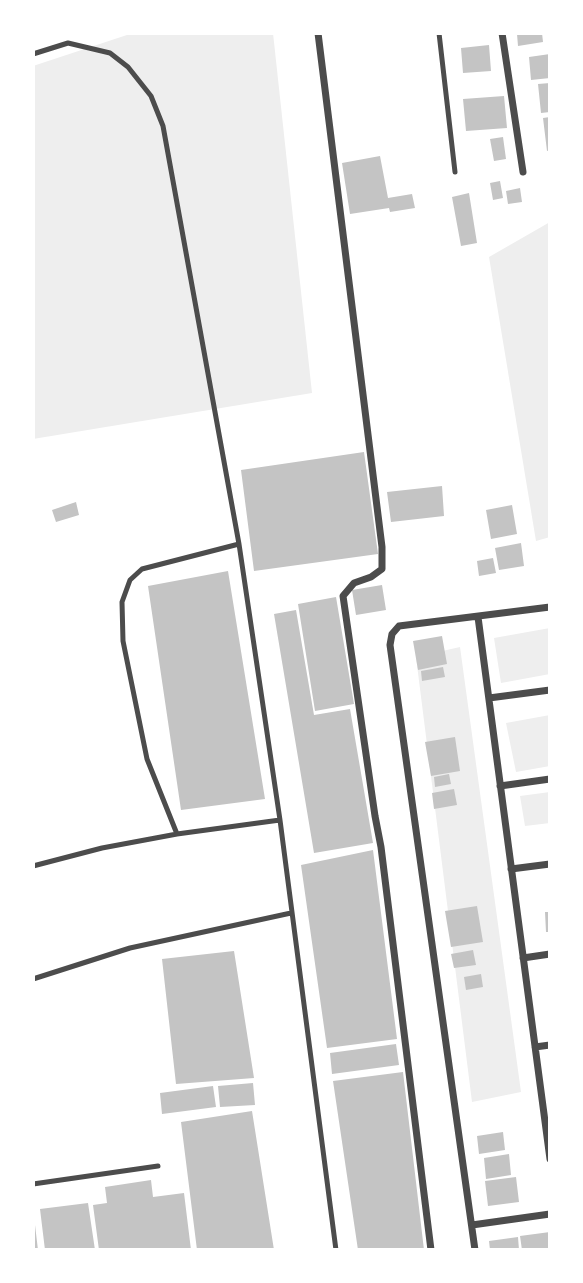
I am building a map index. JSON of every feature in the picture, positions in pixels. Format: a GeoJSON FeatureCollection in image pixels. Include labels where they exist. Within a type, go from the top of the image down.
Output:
{"type":"FeatureCollection","features":[{"type":"Feature","properties":{"kind":"street"},"geometry":{"type":"LineString","coordinates":[[318,33],[382,547],[382,569],[371,577],[354,583],[343,596],[375,817],[382,847],[431,1250]]}},
{"type":"Feature","properties":{"kind":"street"},"geometry":{"type":"LineString","coordinates":[[502,33],[523,172]]}},
{"type":"Feature","properties":{"kind":"street"},"geometry":{"type":"LineString","coordinates":[[475,1250],[390,645],[392,634],[399,626],[550,607]]}},
{"type":"Feature","properties":{"kind":"street"},"geometry":{"type":"LineString","coordinates":[[478,617],[550,1159]]}},
{"type":"Feature","properties":{"kind":"street"},"geometry":{"type":"LineString","coordinates":[[489,698],[550,690]]}},
{"type":"Feature","properties":{"kind":"street"},"geometry":{"type":"LineString","coordinates":[[500,786],[550,779]]}},
{"type":"Feature","properties":{"kind":"street"},"geometry":{"type":"LineString","coordinates":[[511,869],[550,864]]}},
{"type":"Feature","properties":{"kind":"street"},"geometry":{"type":"LineString","coordinates":[[523,958],[550,954]]}},
{"type":"Feature","properties":{"kind":"street"},"geometry":{"type":"LineString","coordinates":[[535,1047],[550,1045]]}},
{"type":"Feature","properties":{"kind":"street"},"geometry":{"type":"LineString","coordinates":[[472,1225],[550,1214]]}},
{"type":"Feature","properties":{"kind":"lane"},"geometry":{"type":"LineString","coordinates":[[439,33],[455,172]]}},
{"type":"Feature","properties":{"kind":"lane"},"geometry":{"type":"LineString","coordinates":[[33,54],[68,43],[110,53],[128,67],[151,96],[163,126],[239,544],[279,820],[335,1250]]}},
{"type":"Feature","properties":{"kind":"lane"},"geometry":{"type":"LineString","coordinates":[[177,834],[147,759],[123,641],[122,602],[130,580],[142,569],[239,544]]}},
{"type":"Feature","properties":{"kind":"lane"},"geometry":{"type":"LineString","coordinates":[[33,866],[102,848],[177,834],[279,820]]}},
{"type":"Feature","properties":{"kind":"lane"},"geometry":{"type":"LineString","coordinates":[[33,979],[130,948],[291,913]]}},
{"type":"Feature","properties":{"kind":"lane"},"geometry":{"type":"LineString","coordinates":[[33,1184],[158,1166]]}},
{"type":"Feature","properties":{"kind":"shaded area"},"geometry":{"type":"Polygon","coordinates":[[[133,33],[273,33],[312,393],[33,439],[33,66],[133,33]]]}},
{"type":"Feature","properties":{"kind":"shaded area"},"geometry":{"type":"Polygon","coordinates":[[[550,222],[550,537],[536,541],[489,257],[550,222]]]}},
{"type":"Feature","properties":{"kind":"shaded area"},"geometry":{"type":"Polygon","coordinates":[[[550,628],[550,674],[501,683],[494,638],[550,628]]]}},
{"type":"Feature","properties":{"kind":"shaded area"},"geometry":{"type":"Polygon","coordinates":[[[460,647],[521,1092],[472,1102],[416,657],[460,647]]]}},
{"type":"Feature","properties":{"kind":"shaded area"},"geometry":{"type":"Polygon","coordinates":[[[550,715],[550,766],[516,772],[506,723],[550,715]]]}},
{"type":"Feature","properties":{"kind":"shaded area"},"geometry":{"type":"Polygon","coordinates":[[[550,792],[550,823],[525,826],[520,796],[550,792]]]}},
{"type":"Feature","properties":{"kind":"building"},"geometry":{"type":"Polygon","coordinates":[[[542,33],[543,42],[518,46],[517,34],[542,33]]]}},
{"type":"Feature","properties":{"kind":"building"},"geometry":{"type":"Polygon","coordinates":[[[489,45],[491,71],[463,73],[461,48],[489,45]]]}},
{"type":"Feature","properties":{"kind":"building"},"geometry":{"type":"Polygon","coordinates":[[[550,54],[550,78],[531,80],[529,57],[550,54]]]}},
{"type":"Feature","properties":{"kind":"building"},"geometry":{"type":"Polygon","coordinates":[[[550,83],[550,112],[541,113],[538,84],[550,83]]]}},
{"type":"Feature","properties":{"kind":"building"},"geometry":{"type":"Polygon","coordinates":[[[504,96],[507,128],[466,131],[463,99],[504,96]]]}},
{"type":"Feature","properties":{"kind":"building"},"geometry":{"type":"Polygon","coordinates":[[[550,117],[550,150],[547,151],[543,118],[550,117]]]}},
{"type":"Feature","properties":{"kind":"building"},"geometry":{"type":"Polygon","coordinates":[[[503,137],[506,159],[494,161],[490,139],[503,137]]]}},
{"type":"Feature","properties":{"kind":"building"},"geometry":{"type":"Polygon","coordinates":[[[380,156],[388,198],[412,194],[415,208],[390,212],[389,208],[350,214],[342,163],[380,156]]]}},
{"type":"Feature","properties":{"kind":"building"},"geometry":{"type":"Polygon","coordinates":[[[500,181],[503,198],[493,200],[490,183],[500,181]]]}},
{"type":"Feature","properties":{"kind":"building"},"geometry":{"type":"Polygon","coordinates":[[[520,188],[522,202],[508,204],[506,191],[520,188]]]}},
{"type":"Feature","properties":{"kind":"building"},"geometry":{"type":"Polygon","coordinates":[[[469,193],[477,243],[461,246],[452,197],[469,193]]]}},
{"type":"Feature","properties":{"kind":"building"},"geometry":{"type":"Polygon","coordinates":[[[364,452],[378,554],[254,571],[241,470],[364,452]]]}},
{"type":"Feature","properties":{"kind":"building"},"geometry":{"type":"Polygon","coordinates":[[[442,486],[444,516],[391,522],[387,492],[442,486]]]}},
{"type":"Feature","properties":{"kind":"building"},"geometry":{"type":"Polygon","coordinates":[[[76,502],[79,515],[56,522],[52,510],[76,502]]]}},
{"type":"Feature","properties":{"kind":"building"},"geometry":{"type":"Polygon","coordinates":[[[512,505],[517,534],[491,539],[486,510],[512,505]]]}},
{"type":"Feature","properties":{"kind":"building"},"geometry":{"type":"Polygon","coordinates":[[[521,543],[524,566],[499,570],[495,548],[521,543]]]}},
{"type":"Feature","properties":{"kind":"building"},"geometry":{"type":"Polygon","coordinates":[[[493,558],[496,573],[479,576],[477,561],[493,558]]]}},
{"type":"Feature","properties":{"kind":"building"},"geometry":{"type":"Polygon","coordinates":[[[228,571],[265,799],[181,810],[148,586],[228,571]]]}},
{"type":"Feature","properties":{"kind":"building"},"geometry":{"type":"Polygon","coordinates":[[[382,585],[386,610],[356,615],[352,590],[382,585]]]}},
{"type":"Feature","properties":{"kind":"building"},"geometry":{"type":"Polygon","coordinates":[[[336,597],[354,704],[315,711],[298,604],[336,597]]]}},
{"type":"Feature","properties":{"kind":"building"},"geometry":{"type":"Polygon","coordinates":[[[296,610],[314,715],[350,709],[373,843],[314,853],[274,614],[296,610]]]}},
{"type":"Feature","properties":{"kind":"building"},"geometry":{"type":"Polygon","coordinates":[[[442,636],[447,664],[418,670],[413,641],[442,636]]]}},
{"type":"Feature","properties":{"kind":"building"},"geometry":{"type":"Polygon","coordinates":[[[443,667],[445,677],[422,681],[421,671],[443,667]]]}},
{"type":"Feature","properties":{"kind":"building"},"geometry":{"type":"Polygon","coordinates":[[[455,737],[460,771],[431,776],[425,742],[455,737]]]}},
{"type":"Feature","properties":{"kind":"building"},"geometry":{"type":"Polygon","coordinates":[[[449,774],[451,784],[435,787],[434,777],[449,774]]]}},
{"type":"Feature","properties":{"kind":"building"},"geometry":{"type":"Polygon","coordinates":[[[454,789],[457,805],[434,809],[432,793],[454,789]]]}},
{"type":"Feature","properties":{"kind":"building"},"geometry":{"type":"Polygon","coordinates":[[[373,850],[397,1039],[327,1048],[301,865],[373,850]]]}},
{"type":"Feature","properties":{"kind":"building"},"geometry":{"type":"Polygon","coordinates":[[[477,906],[483,942],[451,947],[445,911],[477,906]]]}},
{"type":"Feature","properties":{"kind":"building"},"geometry":{"type":"Polygon","coordinates":[[[545,912],[550,912],[550,932],[546,932],[545,912]]]}},
{"type":"Feature","properties":{"kind":"building"},"geometry":{"type":"Polygon","coordinates":[[[473,950],[476,965],[454,968],[451,954],[473,950]]]}},
{"type":"Feature","properties":{"kind":"building"},"geometry":{"type":"Polygon","coordinates":[[[234,951],[254,1078],[176,1084],[162,959],[234,951]]]}},
{"type":"Feature","properties":{"kind":"building"},"geometry":{"type":"Polygon","coordinates":[[[481,974],[483,987],[466,990],[464,977],[481,974]]]}},
{"type":"Feature","properties":{"kind":"building"},"geometry":{"type":"Polygon","coordinates":[[[396,1044],[399,1065],[332,1074],[330,1053],[396,1044]]]}},
{"type":"Feature","properties":{"kind":"building"},"geometry":{"type":"Polygon","coordinates":[[[403,1072],[424,1250],[358,1250],[333,1081],[403,1072]]]}},
{"type":"Feature","properties":{"kind":"building"},"geometry":{"type":"Polygon","coordinates":[[[253,1083],[255,1105],[220,1107],[218,1086],[253,1083]]]}},
{"type":"Feature","properties":{"kind":"building"},"geometry":{"type":"Polygon","coordinates":[[[213,1086],[216,1107],[162,1114],[160,1093],[213,1086]]]}},
{"type":"Feature","properties":{"kind":"building"},"geometry":{"type":"Polygon","coordinates":[[[252,1111],[274,1250],[197,1250],[181,1122],[252,1111]]]}},
{"type":"Feature","properties":{"kind":"building"},"geometry":{"type":"Polygon","coordinates":[[[503,1132],[505,1150],[479,1154],[477,1136],[503,1132]]]}},
{"type":"Feature","properties":{"kind":"building"},"geometry":{"type":"Polygon","coordinates":[[[509,1154],[511,1175],[486,1179],[484,1158],[509,1154]]]}},
{"type":"Feature","properties":{"kind":"building"},"geometry":{"type":"Polygon","coordinates":[[[516,1177],[519,1202],[488,1206],[485,1181],[516,1177]]]}},
{"type":"Feature","properties":{"kind":"building"},"geometry":{"type":"Polygon","coordinates":[[[151,1180],[153,1197],[184,1193],[191,1250],[99,1250],[93,1205],[107,1203],[105,1187],[151,1180]]]}},
{"type":"Feature","properties":{"kind":"building"},"geometry":{"type":"Polygon","coordinates":[[[88,1203],[95,1250],[45,1250],[40,1209],[88,1203]]]}},
{"type":"Feature","properties":{"kind":"building"},"geometry":{"type":"Polygon","coordinates":[[[35,1225],[38,1250],[33,1250],[35,1225]]]}},
{"type":"Feature","properties":{"kind":"building"},"geometry":{"type":"Polygon","coordinates":[[[550,1232],[550,1250],[522,1250],[520,1236],[550,1232]]]}},
{"type":"Feature","properties":{"kind":"building"},"geometry":{"type":"Polygon","coordinates":[[[518,1237],[519,1250],[490,1250],[489,1241],[518,1237]]]}}]}
